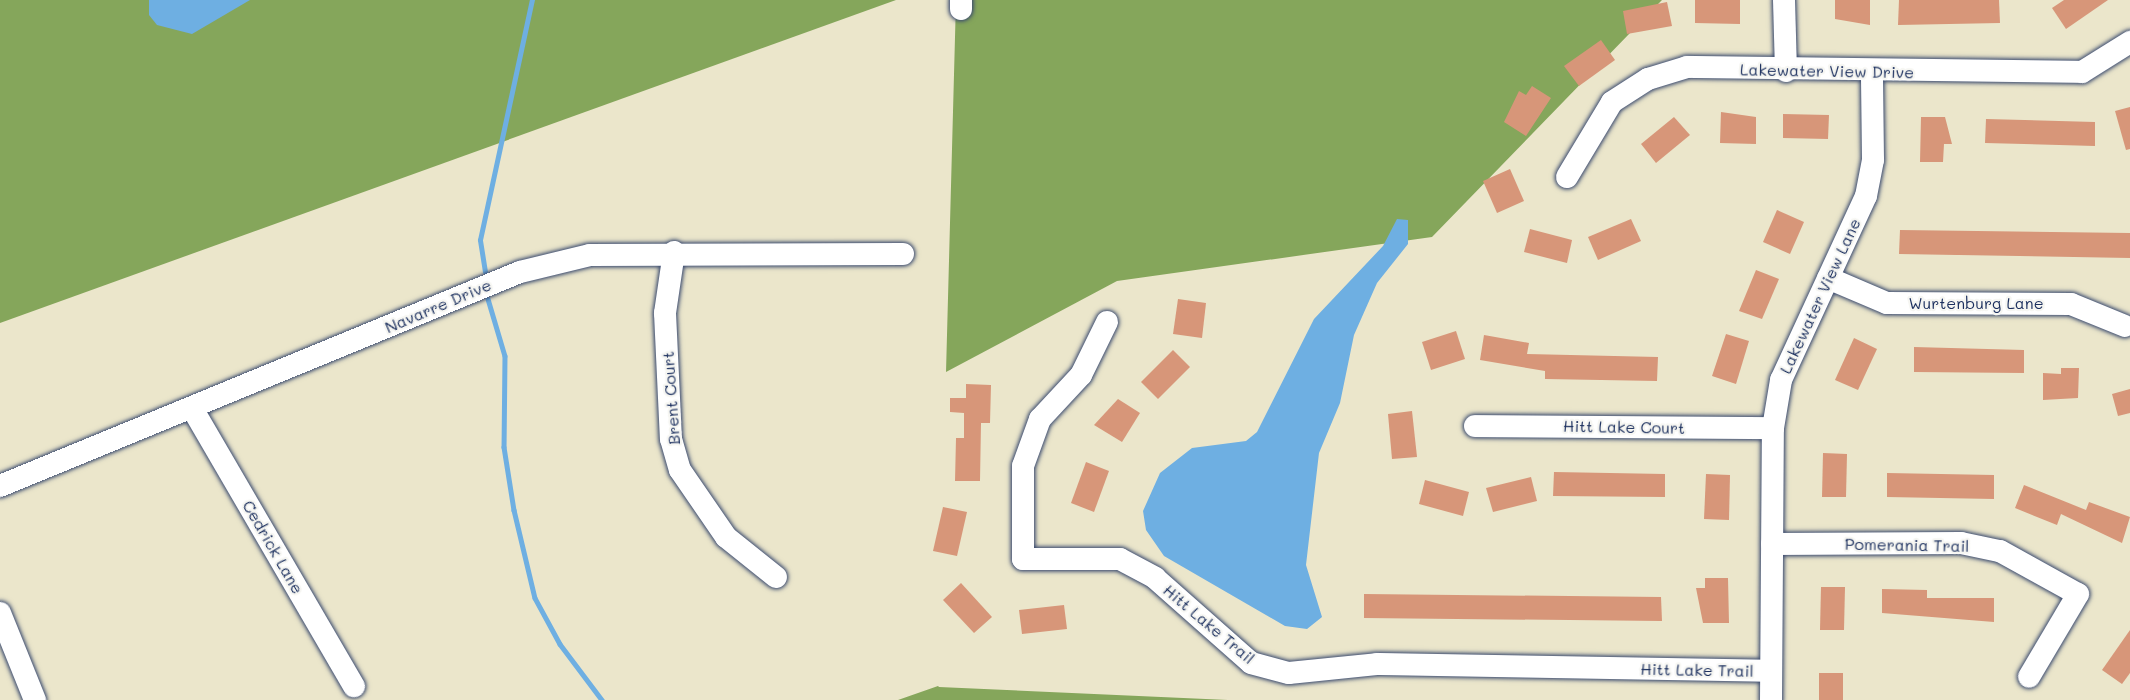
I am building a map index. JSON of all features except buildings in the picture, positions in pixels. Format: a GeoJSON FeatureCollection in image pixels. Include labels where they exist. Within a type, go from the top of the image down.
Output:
{"type":"FeatureCollection","features":[{"type":"Feature","properties":{"kind":"street"},"geometry":{"type":"LineString","coordinates":[[1784,0],[1786,71]]}},
{"type":"Feature","properties":{"kind":"street","name":"Lakewater View Drive"},"geometry":{"type":"LineString","coordinates":[[1568,177],[1612,102],[1648,79],[1687,68],[1872,73],[2082,72],[2130,42]]}},
{"type":"Feature","properties":{"kind":"street","name":"Lakewater View Lane"},"geometry":{"type":"LineString","coordinates":[[1771,700],[1773,429],[1781,380],[1868,187],[1873,160],[1872,73]]}},
{"type":"Feature","properties":{"kind":"street","name":"Navarre Drive"},"geometry":{"type":"LineString","coordinates":[[0,486],[520,272],[590,255],[674,252],[903,254]]}},
{"type":"Feature","properties":{"kind":"street","name":"Brent Court"},"geometry":{"type":"LineString","coordinates":[[674,252],[665,313],[671,439],[680,470],[726,537],[776,576]]}},
{"type":"Feature","properties":{"kind":"street","name":"Wurtenburg Lane"},"geometry":{"type":"LineString","coordinates":[[1828,278],[1887,303],[2071,303],[2125,326]]}},
{"type":"Feature","properties":{"kind":"street","name":"Hitt Lake Trail"},"geometry":{"type":"LineString","coordinates":[[1107,322],[1081,375],[1040,418],[1026,456],[1023,559],[1120,559],[1155,578],[1251,663],[1289,674],[1377,664],[1771,671]]}},
{"type":"Feature","properties":{"kind":"street","name":"Cedrick Lane"},"geometry":{"type":"LineString","coordinates":[[192,408],[354,686]]}},
{"type":"Feature","properties":{"kind":"street","name":"Hitt Lake Court"},"geometry":{"type":"LineString","coordinates":[[1475,426],[1773,429]]}},
{"type":"Feature","properties":{"kind":"street","name":"Pomerania Trail"},"geometry":{"type":"LineString","coordinates":[[1772,544],[1961,543],[2000,551],[2078,594],[2029,677]]}},
{"type":"Feature","properties":{"kind":"street"},"geometry":{"type":"LineString","coordinates":[[0,613],[35,700]]}},
{"type":"Feature","properties":{"kind":"green space"},"geometry":{"type":"Polygon","coordinates":[[[0,0],[896,0],[0,323],[0,0]]]}},
{"type":"Feature","properties":{"kind":"green space"},"geometry":{"type":"Polygon","coordinates":[[[956,0],[1662,0],[1432,237],[1117,281],[946,372],[956,0]]]}},
{"type":"Feature","properties":{"kind":"green space"},"geometry":{"type":"Polygon","coordinates":[[[939,687],[1228,700],[898,700],[939,687]]]}},
{"type":"Feature","properties":{"kind":"water"},"geometry":{"type":"Polygon","coordinates":[[[149,0],[250,0],[192,34],[157,25],[149,15],[149,0]]]}},
{"type":"Feature","properties":{"kind":"water"},"geometry":{"type":"Polygon","coordinates":[[[1397,219],[1408,220],[1408,244],[1377,283],[1354,335],[1340,403],[1319,453],[1306,565],[1322,617],[1307,629],[1285,626],[1164,556],[1146,530],[1143,511],[1160,473],[1192,448],[1246,441],[1257,432],[1314,319],[1383,246],[1397,219]]]}},
{"type":"Feature","properties":{"kind":"waterway"},"geometry":{"type":"LineString","coordinates":[[485,272],[480,240],[532,0]]}},
{"type":"Feature","properties":{"kind":"waterway"},"geometry":{"type":"LineString","coordinates":[[488,299],[505,356],[504,447],[514,510],[535,598],[560,644],[602,700]]}}]}
